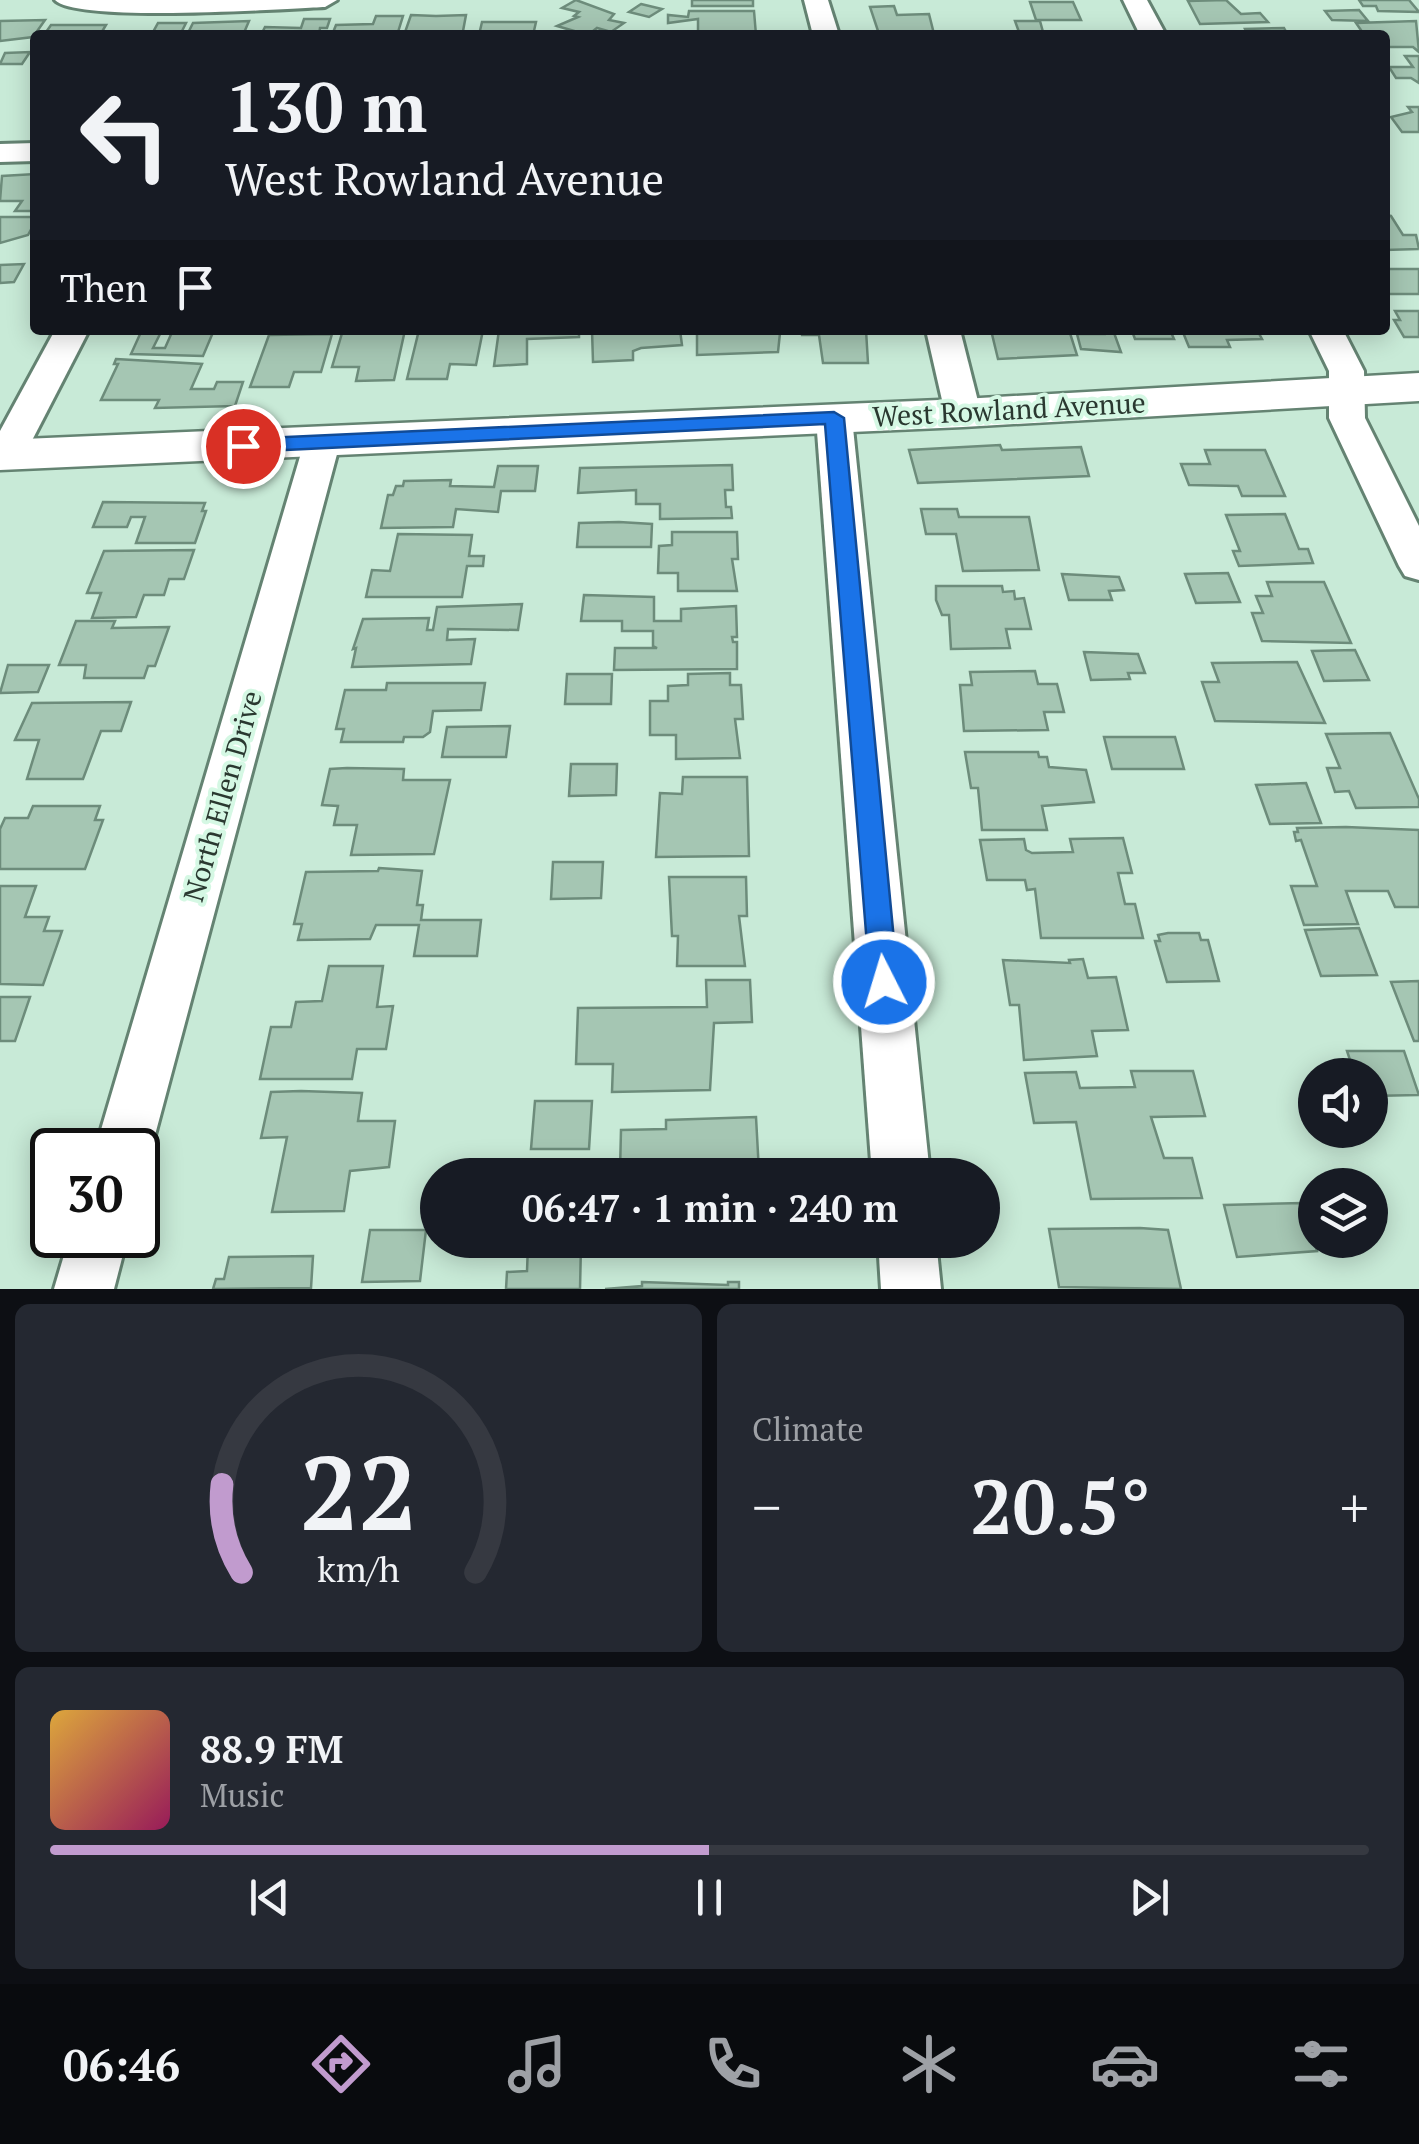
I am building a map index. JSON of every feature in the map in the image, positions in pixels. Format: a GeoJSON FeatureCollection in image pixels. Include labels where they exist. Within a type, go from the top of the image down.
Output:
{"type":"FeatureCollection","features":[{"type":"Feature","properties":{"kind":"street"},"geometry":{"type":"LineString","coordinates":[[67,0],[129,6],[325,0]]}},
{"type":"Feature","properties":{"kind":"street"},"geometry":{"type":"LineString","coordinates":[[816,0],[823,30]]}},
{"type":"Feature","properties":{"kind":"street"},"geometry":{"type":"LineString","coordinates":[[1136,0],[1151,30]]}},
{"type":"Feature","properties":{"kind":"street"},"geometry":{"type":"LineString","coordinates":[[0,152],[30,152]]}},
{"type":"Feature","properties":{"kind":"street"},"geometry":{"type":"LineString","coordinates":[[3,455],[69,335]]}},
{"type":"Feature","properties":{"kind":"street"},"geometry":{"type":"LineString","coordinates":[[944,335],[963,413]]}},
{"type":"Feature","properties":{"kind":"street"},"geometry":{"type":"LineString","coordinates":[[1329,335],[1346,360],[1350,390],[1346,418],[1419,566]]}},
{"type":"Feature","properties":{"kind":"street","name":"West Rowland Avenue"},"geometry":{"type":"LineString","coordinates":[[3,455],[963,413],[1419,387]]}},
{"type":"Feature","properties":{"kind":"street"},"geometry":{"type":"LineString","coordinates":[[834,418],[899,1158]]}},
{"type":"Feature","properties":{"kind":"street","name":"North Ellen Drive"},"geometry":{"type":"LineString","coordinates":[[129,1128],[322,443]]}},
{"type":"Feature","properties":{"kind":"street"},"geometry":{"type":"LineString","coordinates":[[84,1289],[93,1258]]}},
{"type":"Feature","properties":{"kind":"street"},"geometry":{"type":"LineString","coordinates":[[908,1258],[911,1289]]}},
{"type":"Feature","properties":{"kind":"building"},"geometry":{"type":"Polygon","coordinates":[[[576,0],[614,14],[609,20],[624,23],[614,30],[571,30],[557,26],[578,17],[574,16],[579,12],[562,8],[576,0]]]}},
{"type":"Feature","properties":{"kind":"building"},"geometry":{"type":"Polygon","coordinates":[[[692,0],[753,0],[753,6],[692,6],[692,0]]]}},
{"type":"Feature","properties":{"kind":"building"},"geometry":{"type":"Polygon","coordinates":[[[1226,0],[1241,14],[1260,13],[1268,22],[1200,24],[1188,1],[1226,0]]]}},
{"type":"Feature","properties":{"kind":"building"},"geometry":{"type":"Polygon","coordinates":[[[1359,0],[1409,0],[1419,12],[1378,11],[1376,6],[1363,6],[1359,0]]]}},
{"type":"Feature","properties":{"kind":"building"},"geometry":{"type":"Polygon","coordinates":[[[1030,2],[1073,2],[1081,20],[1036,20],[1030,2]]]}},
{"type":"Feature","properties":{"kind":"building"},"geometry":{"type":"Polygon","coordinates":[[[641,4],[662,9],[649,17],[629,12],[641,4]]]}},
{"type":"Feature","properties":{"kind":"building"},"geometry":{"type":"Polygon","coordinates":[[[894,6],[897,15],[929,14],[933,30],[878,30],[870,7],[894,6]]]}},
{"type":"Feature","properties":{"kind":"building"},"geometry":{"type":"Polygon","coordinates":[[[1359,10],[1368,21],[1332,20],[1325,11],[1359,10]]]}},
{"type":"Feature","properties":{"kind":"building"},"geometry":{"type":"Polygon","coordinates":[[[689,11],[754,11],[756,30],[698,30],[698,19],[668,23],[668,15],[688,17],[689,11]]]}},
{"type":"Feature","properties":{"kind":"building"},"geometry":{"type":"Polygon","coordinates":[[[411,15],[466,15],[463,30],[406,30],[411,15]]]}},
{"type":"Feature","properties":{"kind":"building"},"geometry":{"type":"Polygon","coordinates":[[[376,16],[403,16],[399,30],[334,30],[336,25],[373,24],[376,16]]]}},
{"type":"Feature","properties":{"kind":"building"},"geometry":{"type":"Polygon","coordinates":[[[304,19],[330,19],[327,28],[320,30],[264,30],[265,27],[301,28],[304,19]]]}},
{"type":"Feature","properties":{"kind":"building"},"geometry":{"type":"Polygon","coordinates":[[[45,20],[38,30],[30,30],[30,37],[0,41],[0,21],[45,20]]]}},
{"type":"Feature","properties":{"kind":"building"},"geometry":{"type":"Polygon","coordinates":[[[249,21],[245,30],[190,30],[193,23],[249,21]]]}},
{"type":"Feature","properties":{"kind":"building"},"geometry":{"type":"Polygon","coordinates":[[[1015,21],[1040,21],[1042,30],[1018,30],[1015,21]]]}},
{"type":"Feature","properties":{"kind":"building"},"geometry":{"type":"Polygon","coordinates":[[[1416,21],[1419,52],[1413,47],[1390,47],[1390,30],[1361,30],[1356,23],[1416,21]]]}},
{"type":"Feature","properties":{"kind":"building"},"geometry":{"type":"Polygon","coordinates":[[[482,22],[536,22],[534,30],[480,30],[482,22]]]}},
{"type":"Feature","properties":{"kind":"building"},"geometry":{"type":"Polygon","coordinates":[[[158,23],[186,23],[182,30],[154,30],[158,23]]]}},
{"type":"Feature","properties":{"kind":"building"},"geometry":{"type":"Polygon","coordinates":[[[51,25],[106,25],[103,30],[48,30],[51,25]]]}},
{"type":"Feature","properties":{"kind":"building"},"geometry":{"type":"Polygon","coordinates":[[[30,52],[22,64],[0,64],[5,53],[30,52]]]}},
{"type":"Feature","properties":{"kind":"building"},"geometry":{"type":"Polygon","coordinates":[[[1405,56],[1419,56],[1419,83],[1411,78],[1396,78],[1390,69],[1390,67],[1413,67],[1405,56]]]}},
{"type":"Feature","properties":{"kind":"building"},"geometry":{"type":"Polygon","coordinates":[[[1408,107],[1419,107],[1419,132],[1402,132],[1391,117],[1412,112],[1408,107]]]}},
{"type":"Feature","properties":{"kind":"building"},"geometry":{"type":"Polygon","coordinates":[[[30,174],[30,211],[15,211],[22,201],[0,201],[2,176],[30,174]]]}},
{"type":"Feature","properties":{"kind":"building"},"geometry":{"type":"Polygon","coordinates":[[[1390,216],[1403,235],[1416,235],[1419,249],[1390,250],[1390,216]]]}},
{"type":"Feature","properties":{"kind":"building"},"geometry":{"type":"Polygon","coordinates":[[[0,217],[30,217],[28,235],[0,243],[0,217]]]}},
{"type":"Feature","properties":{"kind":"building"},"geometry":{"type":"Polygon","coordinates":[[[24,264],[14,282],[0,283],[0,265],[24,264]]]}},
{"type":"Feature","properties":{"kind":"building"},"geometry":{"type":"Polygon","coordinates":[[[1390,269],[1419,269],[1419,294],[1390,294],[1390,269]]]}},
{"type":"Feature","properties":{"kind":"building"},"geometry":{"type":"Polygon","coordinates":[[[1395,311],[1419,311],[1419,337],[1404,337],[1394,320],[1400,320],[1395,311]]]}},
{"type":"Feature","properties":{"kind":"building"},"geometry":{"type":"Polygon","coordinates":[[[140,335],[160,335],[153,348],[165,348],[171,335],[212,335],[203,356],[131,354],[140,335]]]}},
{"type":"Feature","properties":{"kind":"building"},"geometry":{"type":"Polygon","coordinates":[[[269,335],[332,335],[321,372],[294,372],[289,387],[250,387],[269,335]]]}},
{"type":"Feature","properties":{"kind":"building"},"geometry":{"type":"Polygon","coordinates":[[[342,335],[404,335],[394,380],[356,381],[359,367],[332,367],[342,335]]]}},
{"type":"Feature","properties":{"kind":"building"},"geometry":{"type":"Polygon","coordinates":[[[418,335],[482,335],[476,365],[450,364],[447,379],[407,379],[418,335]]]}},
{"type":"Feature","properties":{"kind":"building"},"geometry":{"type":"Polygon","coordinates":[[[498,335],[579,335],[527,339],[527,364],[494,366],[498,335]]]}},
{"type":"Feature","properties":{"kind":"building"},"geometry":{"type":"Polygon","coordinates":[[[592,335],[681,335],[682,345],[641,348],[633,351],[633,360],[593,362],[592,335]]]}},
{"type":"Feature","properties":{"kind":"building"},"geometry":{"type":"Polygon","coordinates":[[[697,335],[780,335],[778,352],[697,355],[697,335]]]}},
{"type":"Feature","properties":{"kind":"building"},"geometry":{"type":"Polygon","coordinates":[[[819,335],[866,335],[868,363],[823,363],[819,335]]]}},
{"type":"Feature","properties":{"kind":"building"},"geometry":{"type":"Polygon","coordinates":[[[992,335],[1071,335],[1077,355],[998,359],[992,335]]]}},
{"type":"Feature","properties":{"kind":"building"},"geometry":{"type":"Polygon","coordinates":[[[1077,335],[1115,335],[1121,352],[1081,349],[1077,335]]]}},
{"type":"Feature","properties":{"kind":"building"},"geometry":{"type":"Polygon","coordinates":[[[1134,335],[1172,335],[1174,339],[1135,339],[1134,335]]]}},
{"type":"Feature","properties":{"kind":"building"},"geometry":{"type":"Polygon","coordinates":[[[1184,335],[1260,335],[1262,339],[1227,340],[1230,347],[1189,347],[1184,335]]]}},
{"type":"Feature","properties":{"kind":"building"},"geometry":{"type":"Polygon","coordinates":[[[116,359],[202,364],[191,389],[214,389],[217,382],[243,382],[235,406],[155,408],[159,400],[101,400],[118,364],[114,364],[116,359]]]}},
{"type":"Feature","properties":{"kind":"building"},"geometry":{"type":"Polygon","coordinates":[[[1000,445],[1002,450],[1081,447],[1089,476],[918,483],[909,450],[1000,445]]]}},
{"type":"Feature","properties":{"kind":"building"},"geometry":{"type":"Polygon","coordinates":[[[1205,450],[1265,450],[1285,496],[1242,496],[1238,486],[1189,485],[1181,464],[1210,464],[1205,450]]]}},
{"type":"Feature","properties":{"kind":"building"},"geometry":{"type":"Polygon","coordinates":[[[732,465],[733,490],[725,490],[726,507],[731,507],[732,518],[660,519],[660,504],[636,504],[636,490],[578,493],[580,468],[732,465]]]}},
{"type":"Feature","properties":{"kind":"building"},"geometry":{"type":"Polygon","coordinates":[[[498,466],[538,466],[535,491],[501,491],[498,512],[456,509],[453,527],[381,528],[388,495],[393,495],[396,486],[403,486],[404,481],[451,480],[450,486],[494,487],[498,466]]]}},
{"type":"Feature","properties":{"kind":"building"},"geometry":{"type":"Polygon","coordinates":[[[103,502],[205,503],[202,511],[206,511],[195,543],[136,543],[145,517],[131,517],[127,527],[93,527],[103,502]]]}},
{"type":"Feature","properties":{"kind":"building"},"geometry":{"type":"Polygon","coordinates":[[[921,509],[957,509],[959,517],[1029,517],[1039,570],[963,571],[956,534],[926,534],[921,509]]]}},
{"type":"Feature","properties":{"kind":"building"},"geometry":{"type":"Polygon","coordinates":[[[1285,514],[1299,549],[1308,549],[1313,563],[1239,566],[1233,551],[1240,551],[1226,515],[1285,514]]]}},
{"type":"Feature","properties":{"kind":"building"},"geometry":{"type":"Polygon","coordinates":[[[579,523],[652,524],[651,547],[577,547],[579,523]]]}},
{"type":"Feature","properties":{"kind":"building"},"geometry":{"type":"Polygon","coordinates":[[[672,532],[737,532],[738,559],[732,559],[737,591],[678,591],[678,573],[658,573],[659,546],[672,545],[672,532]]]}},
{"type":"Feature","properties":{"kind":"building"},"geometry":{"type":"Polygon","coordinates":[[[398,534],[472,535],[469,556],[484,556],[483,566],[467,566],[462,597],[366,597],[372,570],[390,571],[398,534]]]}},
{"type":"Feature","properties":{"kind":"building"},"geometry":{"type":"Polygon","coordinates":[[[194,550],[184,579],[169,579],[164,595],[144,595],[136,617],[92,618],[101,593],[87,593],[104,551],[194,550]]]}},
{"type":"Feature","properties":{"kind":"building"},"geometry":{"type":"Polygon","coordinates":[[[1228,573],[1240,602],[1196,603],[1185,574],[1228,573]]]}},
{"type":"Feature","properties":{"kind":"building"},"geometry":{"type":"Polygon","coordinates":[[[1062,574],[1119,577],[1124,590],[1109,591],[1112,600],[1069,600],[1062,574]]]}},
{"type":"Feature","properties":{"kind":"building"},"geometry":{"type":"Polygon","coordinates":[[[1267,582],[1324,582],[1351,643],[1262,641],[1252,613],[1263,613],[1256,596],[1272,596],[1267,582]]]}},
{"type":"Feature","properties":{"kind":"building"},"geometry":{"type":"Polygon","coordinates":[[[936,586],[1002,586],[1003,592],[1014,591],[1015,599],[1024,598],[1031,629],[1006,629],[1010,648],[951,649],[949,615],[942,615],[936,586]]]}},
{"type":"Feature","properties":{"kind":"building"},"geometry":{"type":"Polygon","coordinates":[[[584,595],[654,597],[654,621],[681,621],[681,609],[736,606],[737,637],[732,637],[737,642],[737,669],[614,670],[615,648],[657,648],[653,646],[653,631],[622,631],[622,621],[581,621],[584,595]]]}},
{"type":"Feature","properties":{"kind":"building"},"geometry":{"type":"Polygon","coordinates":[[[522,604],[518,630],[448,629],[447,640],[475,639],[471,664],[352,667],[356,648],[353,649],[363,619],[429,618],[427,630],[433,630],[437,607],[522,604]]]}},
{"type":"Feature","properties":{"kind":"building"},"geometry":{"type":"Polygon","coordinates":[[[76,621],[115,621],[112,628],[169,627],[155,666],[148,666],[144,678],[84,678],[86,665],[59,665],[76,621]]]}},
{"type":"Feature","properties":{"kind":"building"},"geometry":{"type":"Polygon","coordinates":[[[1355,650],[1369,680],[1324,681],[1312,651],[1355,650]]]}},
{"type":"Feature","properties":{"kind":"building"},"geometry":{"type":"Polygon","coordinates":[[[1084,652],[1138,654],[1145,673],[1128,673],[1130,679],[1091,680],[1084,652]]]}},
{"type":"Feature","properties":{"kind":"building"},"geometry":{"type":"Polygon","coordinates":[[[1297,662],[1325,723],[1215,721],[1202,682],[1219,682],[1212,663],[1297,662]]]}},
{"type":"Feature","properties":{"kind":"building"},"geometry":{"type":"Polygon","coordinates":[[[8,665],[49,665],[38,692],[0,693],[8,665]]]}},
{"type":"Feature","properties":{"kind":"building"},"geometry":{"type":"Polygon","coordinates":[[[1035,671],[1038,684],[1057,684],[1064,712],[1044,712],[1048,730],[964,731],[960,685],[972,685],[970,672],[1035,671]]]}},
{"type":"Feature","properties":{"kind":"building"},"geometry":{"type":"Polygon","coordinates":[[[730,673],[730,685],[741,685],[743,719],[735,719],[740,758],[676,759],[676,735],[650,735],[650,701],[668,701],[668,686],[688,685],[688,674],[730,673]]]}},
{"type":"Feature","properties":{"kind":"building"},"geometry":{"type":"Polygon","coordinates":[[[567,674],[612,674],[611,704],[565,704],[567,674]]]}},
{"type":"Feature","properties":{"kind":"building"},"geometry":{"type":"Polygon","coordinates":[[[387,683],[485,683],[481,710],[433,711],[430,732],[423,737],[404,737],[403,742],[341,742],[344,729],[336,729],[345,690],[386,690],[387,683]]]}},
{"type":"Feature","properties":{"kind":"building"},"geometry":{"type":"Polygon","coordinates":[[[131,702],[121,731],[101,731],[83,779],[27,779],[39,740],[15,740],[32,703],[131,702]]]}},
{"type":"Feature","properties":{"kind":"building"},"geometry":{"type":"Polygon","coordinates":[[[510,726],[506,757],[442,757],[447,727],[510,726]]]}},
{"type":"Feature","properties":{"kind":"building"},"geometry":{"type":"Polygon","coordinates":[[[1390,733],[1419,807],[1356,808],[1349,791],[1335,792],[1327,768],[1340,768],[1326,734],[1390,733]]]}},
{"type":"Feature","properties":{"kind":"building"},"geometry":{"type":"Polygon","coordinates":[[[1104,737],[1175,737],[1184,769],[1112,769],[1104,737]]]}},
{"type":"Feature","properties":{"kind":"building"},"geometry":{"type":"Polygon","coordinates":[[[965,752],[1038,752],[1039,757],[1047,757],[1049,767],[1086,770],[1094,802],[1042,806],[1047,830],[982,830],[978,788],[971,788],[965,752]]]}},
{"type":"Feature","properties":{"kind":"building"},"geometry":{"type":"Polygon","coordinates":[[[571,764],[617,764],[616,795],[569,796],[571,764]]]}},
{"type":"Feature","properties":{"kind":"building"},"geometry":{"type":"Polygon","coordinates":[[[330,769],[404,769],[403,780],[450,780],[434,854],[351,855],[357,825],[334,825],[338,806],[322,805],[330,769]]]}},
{"type":"Feature","properties":{"kind":"building"},"geometry":{"type":"Polygon","coordinates":[[[683,777],[747,777],[749,856],[656,857],[660,793],[682,794],[683,777]]]}},
{"type":"Feature","properties":{"kind":"building"},"geometry":{"type":"Polygon","coordinates":[[[1306,783],[1321,823],[1270,824],[1256,785],[1306,783]]]}},
{"type":"Feature","properties":{"kind":"building"},"geometry":{"type":"Polygon","coordinates":[[[33,806],[100,806],[95,820],[103,820],[85,869],[0,869],[0,829],[5,818],[28,818],[33,806]]]}},
{"type":"Feature","properties":{"kind":"building"},"geometry":{"type":"Polygon","coordinates":[[[1297,828],[1419,830],[1419,907],[1395,907],[1388,891],[1346,891],[1358,924],[1304,925],[1291,886],[1317,886],[1301,840],[1296,841],[1294,832],[1298,832],[1297,828]]]}},
{"type":"Feature","properties":{"kind":"building"},"geometry":{"type":"Polygon","coordinates":[[[1123,838],[1132,873],[1118,873],[1125,904],[1135,904],[1143,938],[1041,938],[1035,889],[1027,890],[1025,880],[987,880],[980,840],[1024,839],[1026,850],[1032,853],[1073,852],[1070,839],[1123,838]]]}},
{"type":"Feature","properties":{"kind":"building"},"geometry":{"type":"Polygon","coordinates":[[[553,862],[603,862],[601,898],[551,899],[553,862]]]}},
{"type":"Feature","properties":{"kind":"building"},"geometry":{"type":"Polygon","coordinates":[[[379,868],[422,871],[417,905],[423,905],[421,920],[481,920],[477,956],[414,956],[419,925],[376,925],[370,939],[298,940],[302,924],[294,924],[306,872],[379,868]]]}},
{"type":"Feature","properties":{"kind":"building"},"geometry":{"type":"Polygon","coordinates":[[[669,877],[746,877],[747,916],[739,916],[745,966],[677,966],[678,936],[672,936],[669,877]]]}},
{"type":"Feature","properties":{"kind":"building"},"geometry":{"type":"Polygon","coordinates":[[[0,886],[36,886],[25,917],[49,917],[44,931],[62,931],[43,985],[0,984],[0,886]]]}},
{"type":"Feature","properties":{"kind":"building"},"geometry":{"type":"Polygon","coordinates":[[[1359,928],[1377,975],[1321,976],[1305,930],[1359,928]]]}},
{"type":"Feature","properties":{"kind":"building"},"geometry":{"type":"Polygon","coordinates":[[[1199,933],[1201,940],[1208,940],[1219,981],[1167,982],[1155,941],[1160,941],[1158,935],[1199,933]]]}},
{"type":"Feature","properties":{"kind":"building"},"geometry":{"type":"Polygon","coordinates":[[[1083,959],[1088,978],[1116,977],[1128,1030],[1092,1031],[1097,1056],[1024,1060],[1019,1005],[1010,1005],[1003,960],[1070,963],[1069,960],[1083,959]]]}},
{"type":"Feature","properties":{"kind":"building"},"geometry":{"type":"Polygon","coordinates":[[[329,966],[383,966],[377,1007],[393,1006],[386,1049],[357,1049],[352,1079],[260,1079],[271,1027],[291,1027],[296,1002],[322,1001],[329,966]]]}},
{"type":"Feature","properties":{"kind":"building"},"geometry":{"type":"Polygon","coordinates":[[[706,980],[750,980],[752,1022],[714,1023],[710,1090],[612,1092],[613,1064],[576,1064],[578,1008],[707,1007],[706,980]]]}},
{"type":"Feature","properties":{"kind":"building"},"geometry":{"type":"Polygon","coordinates":[[[1419,981],[1419,1041],[1414,1041],[1391,982],[1419,981]]]}},
{"type":"Feature","properties":{"kind":"building"},"geometry":{"type":"Polygon","coordinates":[[[0,997],[30,997],[15,1041],[0,1041],[0,997]]]}},
{"type":"Feature","properties":{"kind":"building"},"geometry":{"type":"Polygon","coordinates":[[[1347,1051],[1404,1051],[1419,1095],[1388,1096],[1388,1058],[1349,1058],[1347,1051]]]}},
{"type":"Feature","properties":{"kind":"building"},"geometry":{"type":"Polygon","coordinates":[[[1131,1071],[1193,1071],[1205,1116],[1151,1117],[1164,1158],[1192,1158],[1202,1198],[1091,1199],[1076,1122],[1034,1123],[1025,1073],[1076,1072],[1080,1088],[1135,1087],[1131,1071]]]}},
{"type":"Feature","properties":{"kind":"building"},"geometry":{"type":"Polygon","coordinates":[[[271,1092],[362,1093],[358,1121],[395,1121],[389,1167],[350,1171],[344,1211],[272,1212],[287,1137],[261,1138],[271,1092]]]}},
{"type":"Feature","properties":{"kind":"building"},"geometry":{"type":"Polygon","coordinates":[[[535,1101],[592,1101],[589,1149],[531,1149],[535,1101]]]}},
{"type":"Feature","properties":{"kind":"building"},"geometry":{"type":"Polygon","coordinates":[[[756,1117],[758,1158],[620,1158],[621,1130],[666,1129],[666,1120],[756,1117]]]}},
{"type":"Feature","properties":{"kind":"building"},"geometry":{"type":"Polygon","coordinates":[[[1298,1203],[1298,1252],[1237,1257],[1224,1205],[1298,1203]]]}},
{"type":"Feature","properties":{"kind":"building"},"geometry":{"type":"Polygon","coordinates":[[[1049,1229],[1168,1230],[1181,1289],[1059,1287],[1049,1229]]]}},
{"type":"Feature","properties":{"kind":"building"},"geometry":{"type":"Polygon","coordinates":[[[370,1230],[420,1230],[420,1281],[362,1282],[370,1230]]]}},
{"type":"Feature","properties":{"kind":"building"},"geometry":{"type":"Polygon","coordinates":[[[313,1256],[311,1288],[213,1289],[216,1279],[224,1279],[229,1257],[313,1256]]]}},
{"type":"Feature","properties":{"kind":"building"},"geometry":{"type":"Polygon","coordinates":[[[528,1258],[581,1258],[580,1289],[506,1289],[507,1272],[527,1271],[528,1258]]]}},
{"type":"Feature","properties":{"kind":"building"},"geometry":{"type":"Polygon","coordinates":[[[642,1282],[739,1282],[739,1289],[605,1289],[642,1286],[642,1282]]]}},
{"type":"Feature","properties":{"kind":"route"},"geometry":{"type":"LineString","coordinates":[[243,446],[834,418],[884,982]]}}]}
